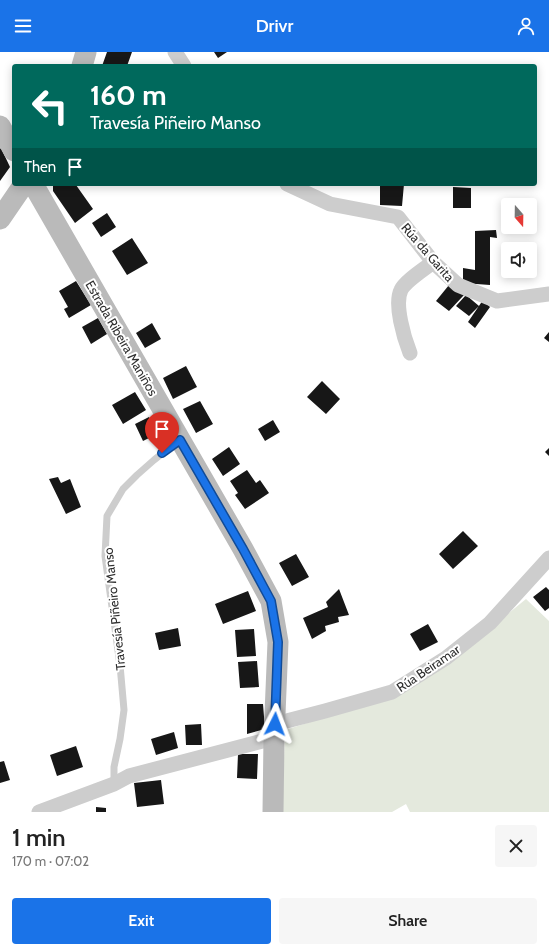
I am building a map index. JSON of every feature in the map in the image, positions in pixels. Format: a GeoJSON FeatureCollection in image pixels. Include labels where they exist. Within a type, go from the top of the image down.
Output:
{"type":"FeatureCollection","features":[{"type":"Feature","properties":{"kind":"street"},"geometry":{"type":"LineString","coordinates":[[83,64],[86,52]]}},
{"type":"Feature","properties":{"kind":"street"},"geometry":{"type":"LineString","coordinates":[[175,52],[183,64]]}},
{"type":"Feature","properties":{"kind":"street"},"geometry":{"type":"LineString","coordinates":[[0,126],[12,147]]}},
{"type":"Feature","properties":{"kind":"street"},"geometry":{"type":"LineString","coordinates":[[0,219],[23,186]]}},
{"type":"Feature","properties":{"kind":"street","name":"Estrada Ribeira Maniños"},"geometry":{"type":"LineString","coordinates":[[34,186],[243,549],[271,601],[278,642],[274,731],[273,812]]}},
{"type":"Feature","properties":{"kind":"street","name":"Rúa da Garita"},"geometry":{"type":"LineString","coordinates":[[291,186],[330,204],[398,217],[434,262],[458,285],[497,301],[549,294]]}},
{"type":"Feature","properties":{"kind":"street"},"geometry":{"type":"LineString","coordinates":[[410,353],[404,338],[398,306],[400,290],[434,262]]}},
{"type":"Feature","properties":{"kind":"street","name":"Rúa Beiramar"},"geometry":{"type":"LineString","coordinates":[[38,812],[114,784],[129,776],[274,731],[325,711],[392,692],[446,658],[490,623],[549,558]]}},
{"type":"Feature","properties":{"kind":"lane","name":"Travesía Piñeiro Manso"},"geometry":{"type":"LineString","coordinates":[[114,784],[114,766],[124,710],[120,666],[105,556],[107,516],[124,489],[137,475],[180,440]]}},
{"type":"Feature","properties":{"kind":"shaded area"},"geometry":{"type":"Polygon","coordinates":[[[526,599],[549,621],[549,812],[410,812],[406,804],[392,812],[282,812],[285,730],[402,693],[458,655],[526,599]]]}},
{"type":"Feature","properties":{"kind":"building"},"geometry":{"type":"Polygon","coordinates":[[[107,52],[132,52],[128,64],[103,64],[107,52]]]}},
{"type":"Feature","properties":{"kind":"building"},"geometry":{"type":"Polygon","coordinates":[[[214,52],[227,52],[218,58],[214,52]]]}},
{"type":"Feature","properties":{"kind":"building"},"geometry":{"type":"Polygon","coordinates":[[[1,148],[10,167],[0,181],[0,149],[1,148]]]}},
{"type":"Feature","properties":{"kind":"building"},"geometry":{"type":"Polygon","coordinates":[[[53,186],[77,186],[93,209],[75,223],[53,191],[53,186]]]}},
{"type":"Feature","properties":{"kind":"building"},"geometry":{"type":"Polygon","coordinates":[[[380,186],[404,186],[402,206],[380,205],[380,186]]]}},
{"type":"Feature","properties":{"kind":"building"},"geometry":{"type":"Polygon","coordinates":[[[453,187],[471,188],[471,208],[453,208],[453,187]]]}},
{"type":"Feature","properties":{"kind":"building"},"geometry":{"type":"Polygon","coordinates":[[[107,213],[116,227],[101,237],[92,223],[107,213]]]}},
{"type":"Feature","properties":{"kind":"building"},"geometry":{"type":"Polygon","coordinates":[[[496,230],[497,238],[490,237],[490,285],[463,283],[463,268],[475,270],[475,231],[496,230]]]}},
{"type":"Feature","properties":{"kind":"building"},"geometry":{"type":"Polygon","coordinates":[[[132,238],[148,263],[127,275],[112,251],[132,238]]]}},
{"type":"Feature","properties":{"kind":"building"},"geometry":{"type":"Polygon","coordinates":[[[76,281],[91,305],[69,318],[64,309],[68,307],[59,291],[76,281]]]}},
{"type":"Feature","properties":{"kind":"building"},"geometry":{"type":"Polygon","coordinates":[[[449,285],[464,295],[449,311],[436,301],[449,285]]]}},
{"type":"Feature","properties":{"kind":"building"},"geometry":{"type":"Polygon","coordinates":[[[466,295],[479,306],[469,316],[456,306],[466,295]]]}},
{"type":"Feature","properties":{"kind":"building"},"geometry":{"type":"Polygon","coordinates":[[[483,300],[490,307],[475,328],[468,322],[483,300]]]}},
{"type":"Feature","properties":{"kind":"building"},"geometry":{"type":"Polygon","coordinates":[[[98,318],[107,334],[91,344],[82,327],[98,318]]]}},
{"type":"Feature","properties":{"kind":"building"},"geometry":{"type":"Polygon","coordinates":[[[152,323],[161,339],[145,348],[136,333],[152,323]]]}},
{"type":"Feature","properties":{"kind":"building"},"geometry":{"type":"Polygon","coordinates":[[[549,332],[549,342],[544,338],[549,332]]]}},
{"type":"Feature","properties":{"kind":"building"},"geometry":{"type":"Polygon","coordinates":[[[186,366],[197,387],[173,399],[163,378],[186,366]]]}},
{"type":"Feature","properties":{"kind":"building"},"geometry":{"type":"Polygon","coordinates":[[[322,381],[340,399],[326,414],[307,397],[322,381]]]}},
{"type":"Feature","properties":{"kind":"building"},"geometry":{"type":"Polygon","coordinates":[[[135,392],[146,410],[123,424],[112,405],[135,392]]]}},
{"type":"Feature","properties":{"kind":"building"},"geometry":{"type":"Polygon","coordinates":[[[200,401],[213,424],[196,433],[183,409],[200,401]]]}},
{"type":"Feature","properties":{"kind":"building"},"geometry":{"type":"Polygon","coordinates":[[[149,417],[157,434],[143,441],[135,424],[149,417]]]}},
{"type":"Feature","properties":{"kind":"building"},"geometry":{"type":"Polygon","coordinates":[[[273,420],[280,432],[265,441],[258,429],[273,420]]]}},
{"type":"Feature","properties":{"kind":"building"},"geometry":{"type":"Polygon","coordinates":[[[229,447],[240,464],[223,476],[212,459],[229,447]]]}},
{"type":"Feature","properties":{"kind":"building"},"geometry":{"type":"Polygon","coordinates":[[[549,448],[549,456],[545,452],[549,448]]]}},
{"type":"Feature","properties":{"kind":"building"},"geometry":{"type":"Polygon","coordinates":[[[247,470],[256,483],[260,480],[269,493],[245,509],[235,495],[238,493],[230,481],[247,470]]]}},
{"type":"Feature","properties":{"kind":"building"},"geometry":{"type":"Polygon","coordinates":[[[58,477],[61,483],[70,479],[81,507],[66,514],[49,479],[58,477]]]}},
{"type":"Feature","properties":{"kind":"building"},"geometry":{"type":"Polygon","coordinates":[[[463,531],[478,546],[453,569],[439,554],[463,531]]]}},
{"type":"Feature","properties":{"kind":"building"},"geometry":{"type":"Polygon","coordinates":[[[296,554],[309,577],[292,586],[279,563],[296,554]]]}},
{"type":"Feature","properties":{"kind":"building"},"geometry":{"type":"Polygon","coordinates":[[[546,587],[549,590],[549,608],[545,611],[533,597],[546,587]]]}},
{"type":"Feature","properties":{"kind":"building"},"geometry":{"type":"Polygon","coordinates":[[[339,589],[349,615],[338,617],[339,622],[325,626],[326,631],[312,639],[303,618],[328,607],[326,602],[339,589]]]}},
{"type":"Feature","properties":{"kind":"building"},"geometry":{"type":"Polygon","coordinates":[[[248,591],[256,611],[223,624],[215,604],[248,591]]]}},
{"type":"Feature","properties":{"kind":"building"},"geometry":{"type":"Polygon","coordinates":[[[428,624],[438,642],[420,651],[410,634],[428,624]]]}},
{"type":"Feature","properties":{"kind":"building"},"geometry":{"type":"Polygon","coordinates":[[[178,628],[181,646],[159,650],[155,633],[178,628]]]}},
{"type":"Feature","properties":{"kind":"building"},"geometry":{"type":"Polygon","coordinates":[[[254,629],[256,656],[237,657],[235,630],[254,629]]]}},
{"type":"Feature","properties":{"kind":"building"},"geometry":{"type":"Polygon","coordinates":[[[257,661],[259,687],[240,688],[238,662],[257,661]]]}},
{"type":"Feature","properties":{"kind":"building"},"geometry":{"type":"Polygon","coordinates":[[[247,704],[263,704],[265,729],[247,734],[247,704]]]}},
{"type":"Feature","properties":{"kind":"building"},"geometry":{"type":"Polygon","coordinates":[[[201,724],[202,745],[186,745],[185,725],[201,724]]]}},
{"type":"Feature","properties":{"kind":"building"},"geometry":{"type":"Polygon","coordinates":[[[174,732],[178,748],[156,755],[151,739],[174,732]]]}},
{"type":"Feature","properties":{"kind":"building"},"geometry":{"type":"Polygon","coordinates":[[[76,746],[83,767],[57,776],[50,755],[76,746]]]}},
{"type":"Feature","properties":{"kind":"building"},"geometry":{"type":"Polygon","coordinates":[[[238,754],[258,754],[257,779],[237,778],[238,754]]]}},
{"type":"Feature","properties":{"kind":"building"},"geometry":{"type":"Polygon","coordinates":[[[4,761],[10,780],[0,783],[0,762],[4,761]]]}},
{"type":"Feature","properties":{"kind":"building"},"geometry":{"type":"Polygon","coordinates":[[[161,780],[164,804],[137,807],[134,783],[161,780]]]}},
{"type":"Feature","properties":{"kind":"building"},"geometry":{"type":"Polygon","coordinates":[[[96,807],[106,808],[106,812],[96,812],[96,807]]]}},
{"type":"Feature","properties":{"kind":"route"},"geometry":{"type":"LineString","coordinates":[[162,453],[180,440],[243,549],[271,601],[278,642],[275,724]]}}]}
